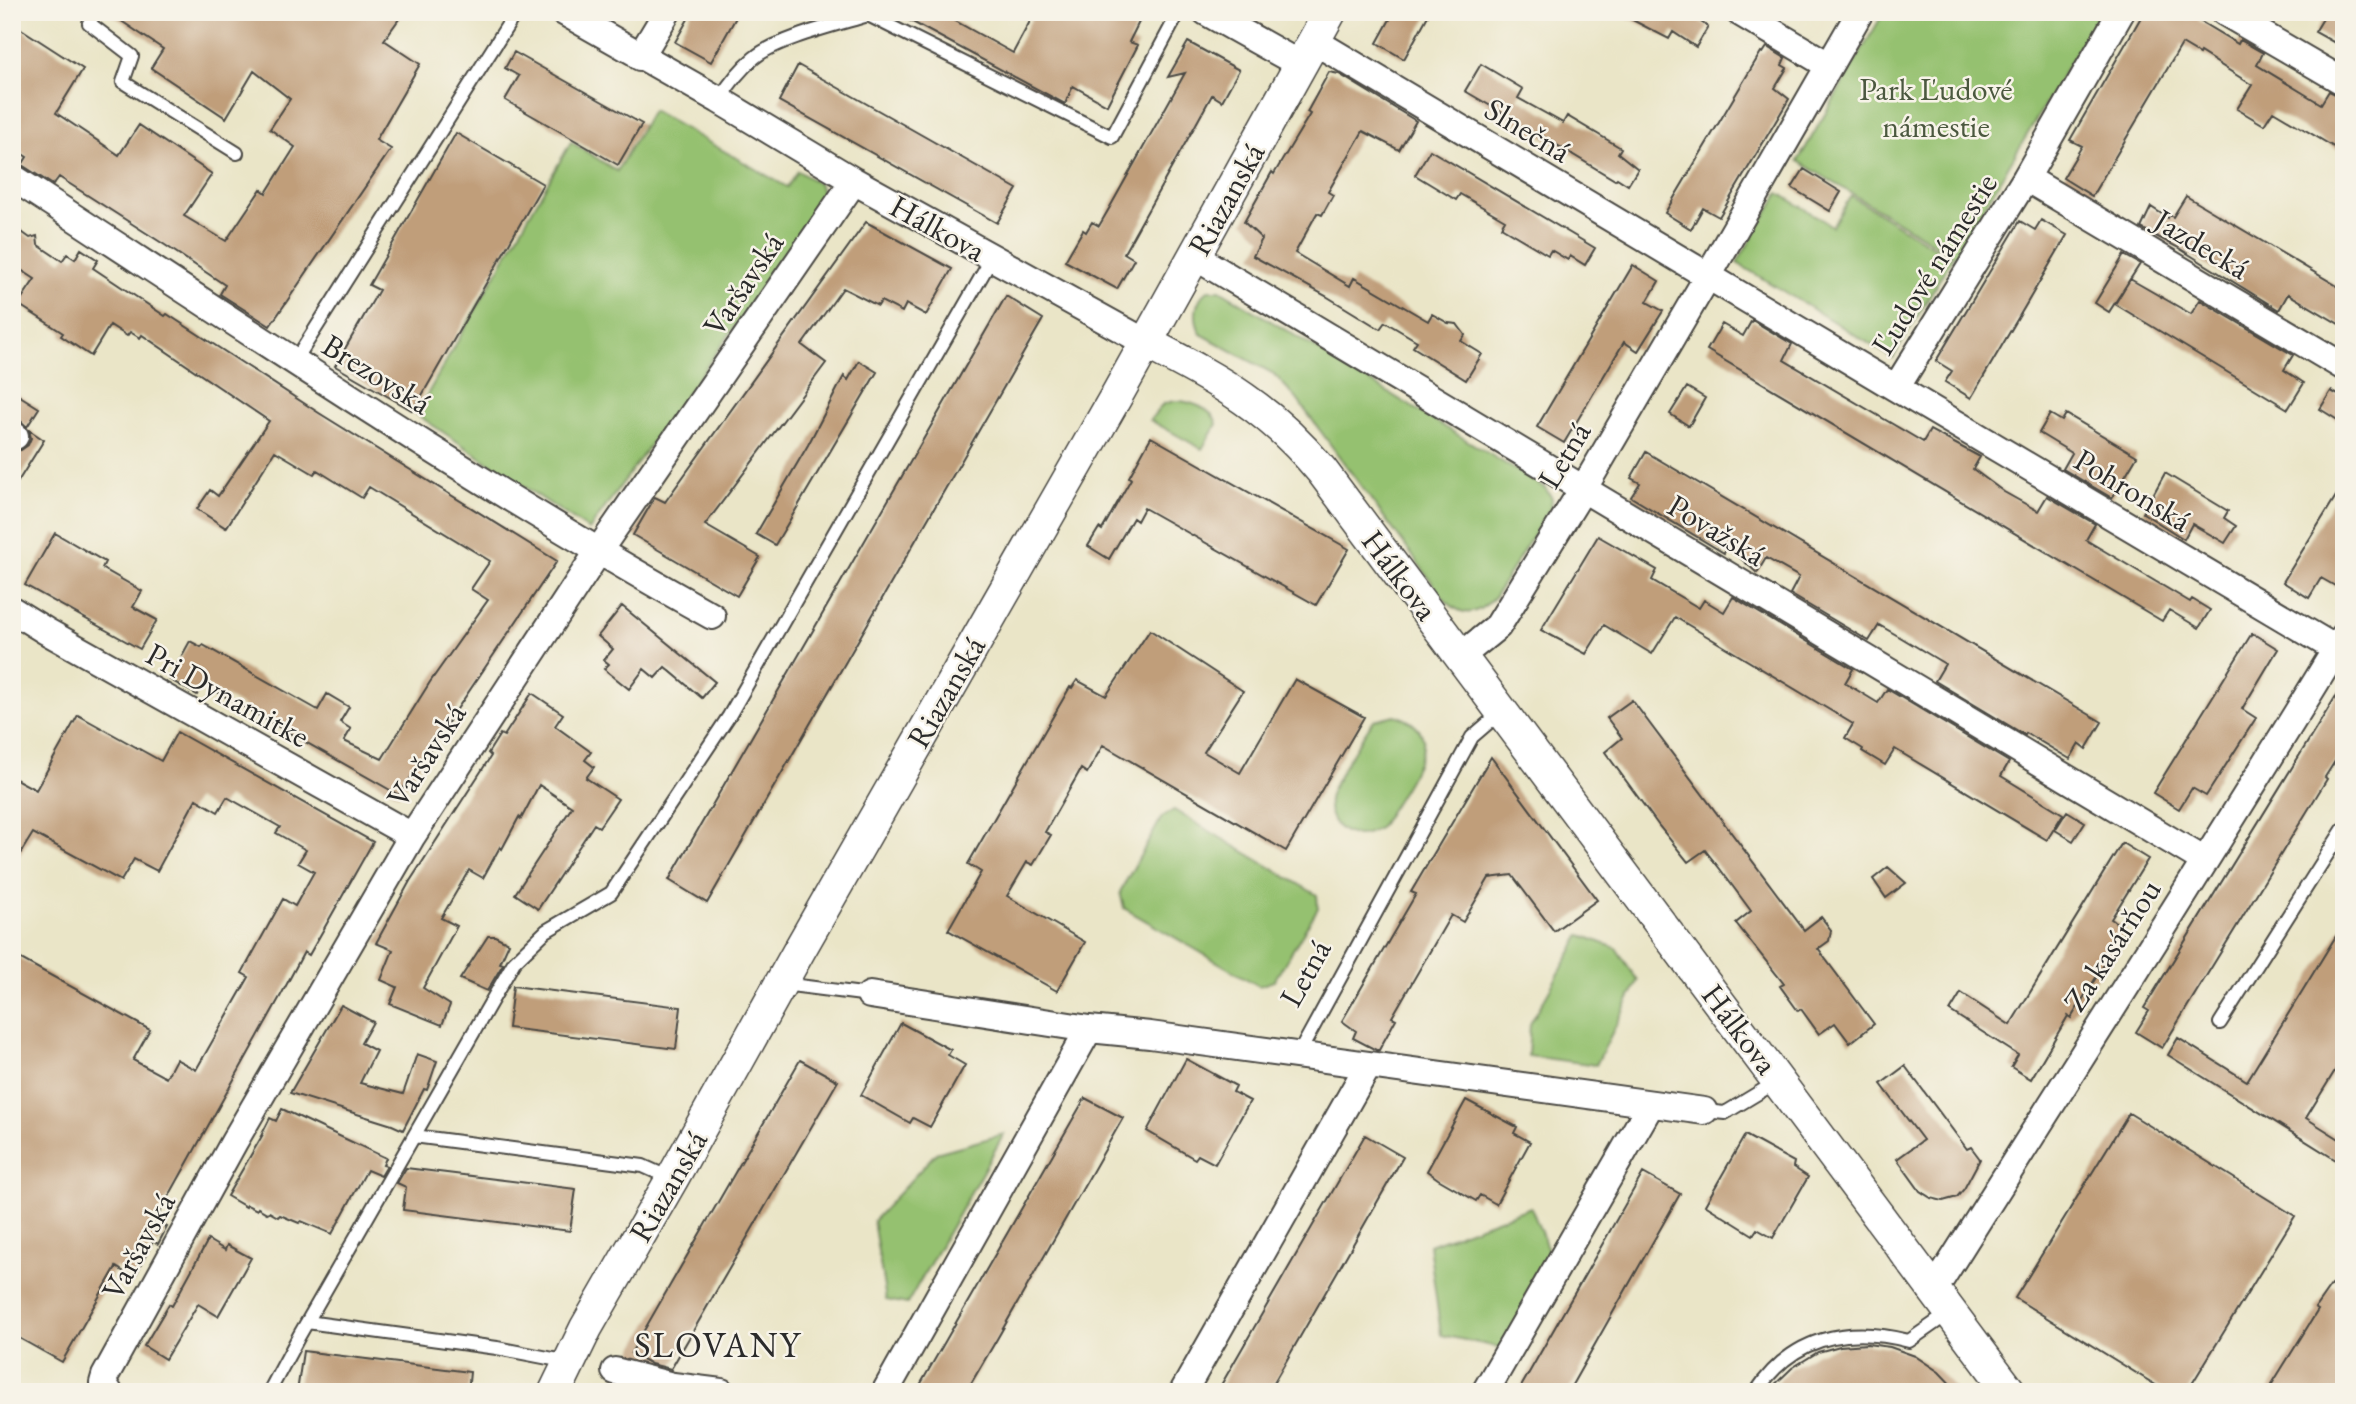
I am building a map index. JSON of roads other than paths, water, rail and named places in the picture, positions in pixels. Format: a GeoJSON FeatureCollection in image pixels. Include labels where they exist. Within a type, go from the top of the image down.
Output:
{"type":"FeatureCollection","features":[{"type":"Feature","properties":{"kind":"street","name":"Hálkova"},"geometry":{"type":"LineString","coordinates":[[564,12],[854,181],[1218,380],[1254,404],[1290,435],[1329,480],[1503,710],[2010,1392]]}},
{"type":"Feature","properties":{"kind":"street"},"geometry":{"type":"LineString","coordinates":[[640,57],[667,12]]}},
{"type":"Feature","properties":{"kind":"street","name":"Slnečná"},"geometry":{"type":"LineString","coordinates":[[1206,12],[1308,53],[1709,276]]}},
{"type":"Feature","properties":{"kind":"street","name":"Riazanská"},"geometry":{"type":"LineString","coordinates":[[537,1392],[565,1377],[780,984],[1330,12]]}},
{"type":"Feature","properties":{"kind":"street"},"geometry":{"type":"LineString","coordinates":[[1739,12],[1828,65]]}},
{"type":"Feature","properties":{"kind":"street"},"geometry":{"type":"LineString","coordinates":[[1709,276],[1860,12]]}},
{"type":"Feature","properties":{"kind":"street","name":"Ľudové námestie"},"geometry":{"type":"LineString","coordinates":[[1709,276],[1896,388],[2026,178],[2121,12]]}},
{"type":"Feature","properties":{"kind":"street"},"geometry":{"type":"LineString","coordinates":[[2224,12],[2344,82]]}},
{"type":"Feature","properties":{"kind":"street","name":"Brezovská"},"geometry":{"type":"LineString","coordinates":[[12,177],[598,553],[712,616]]}},
{"type":"Feature","properties":{"kind":"street","name":"Jazdecká"},"geometry":{"type":"LineString","coordinates":[[2026,178],[2344,367]]}},
{"type":"Feature","properties":{"kind":"street","name":"Varšavská"},"geometry":{"type":"LineString","coordinates":[[109,1392],[103,1383],[105,1376],[234,1142],[412,836],[598,553],[854,181]]}},
{"type":"Feature","properties":{"kind":"street","name":"Považská"},"geometry":{"type":"LineString","coordinates":[[1194,256],[2206,861]]}},
{"type":"Feature","properties":{"kind":"street","name":"Letná"},"geometry":{"type":"LineString","coordinates":[[1461,656],[1498,626],[1709,276]]}},
{"type":"Feature","properties":{"kind":"street","name":"Pohronská"},"geometry":{"type":"LineString","coordinates":[[1896,388],[2340,642]]}},
{"type":"Feature","properties":{"kind":"street","name":"Pri Dynamitke"},"geometry":{"type":"LineString","coordinates":[[12,610],[412,836]]}},
{"type":"Feature","properties":{"kind":"street","name":"Za kasárňou"},"geometry":{"type":"LineString","coordinates":[[1942,1301],[2096,1030],[2206,861],[2340,642]]}},
{"type":"Feature","properties":{"kind":"street"},"geometry":{"type":"LineString","coordinates":[[870,995],[1089,1029],[1150,1035],[1704,1111]]}},
{"type":"Feature","properties":{"kind":"street"},"geometry":{"type":"LineString","coordinates":[[885,1392],[1089,1029]]}},
{"type":"Feature","properties":{"kind":"street"},"geometry":{"type":"LineString","coordinates":[[1183,1392],[1368,1066]]}},
{"type":"Feature","properties":{"kind":"street"},"geometry":{"type":"LineString","coordinates":[[1485,1392],[1656,1105]]}},
{"type":"Feature","properties":{"kind":"street"},"geometry":{"type":"LineString","coordinates":[[615,1371],[673,1386],[721,1392]]}},
{"type":"Feature","properties":{"kind":"lane"},"geometry":{"type":"LineString","coordinates":[[95,12],[89,23],[132,56],[123,82],[237,153]]}},
{"type":"Feature","properties":{"kind":"lane"},"geometry":{"type":"LineString","coordinates":[[295,361],[516,12]]}},
{"type":"Feature","properties":{"kind":"lane"},"geometry":{"type":"LineString","coordinates":[[719,100],[732,78],[756,55],[794,39],[868,15],[1111,137],[1179,12]]}},
{"type":"Feature","properties":{"kind":"lane"},"geometry":{"type":"LineString","coordinates":[[270,1392],[307,1322],[514,962],[545,931],[611,893],[722,727],[992,258]]}},
{"type":"Feature","properties":{"kind":"lane","name":"Letná"},"geometry":{"type":"LineString","coordinates":[[1297,1056],[1472,737],[1503,710]]}},
{"type":"Feature","properties":{"kind":"lane"},"geometry":{"type":"LineString","coordinates":[[2220,1023],[2344,828]]}},
{"type":"Feature","properties":{"kind":"lane"},"geometry":{"type":"LineString","coordinates":[[780,984],[870,995]]}},
{"type":"Feature","properties":{"kind":"lane"},"geometry":{"type":"LineString","coordinates":[[1704,1111],[1725,1113],[1778,1081]]}},
{"type":"Feature","properties":{"kind":"lane"},"geometry":{"type":"LineString","coordinates":[[414,1136],[643,1166],[672,1179]]}},
{"type":"Feature","properties":{"kind":"lane"},"geometry":{"type":"LineString","coordinates":[[1756,1392],[1775,1367],[1811,1344],[1833,1337],[1862,1333],[1909,1341],[1942,1301]]}},
{"type":"Feature","properties":{"kind":"lane"},"geometry":{"type":"LineString","coordinates":[[307,1322],[497,1348],[565,1377]]}},
{"type":"Feature","properties":{"kind":"district","name":"SLOVANY"},"geometry":{"type":"Point","coordinates":[718,1344]}},
{"type":"Feature","properties":{"kind":"park label","name":"Park Ľudové námestie"},"geometry":{"type":"Point","coordinates":[1936,108]}}]}
